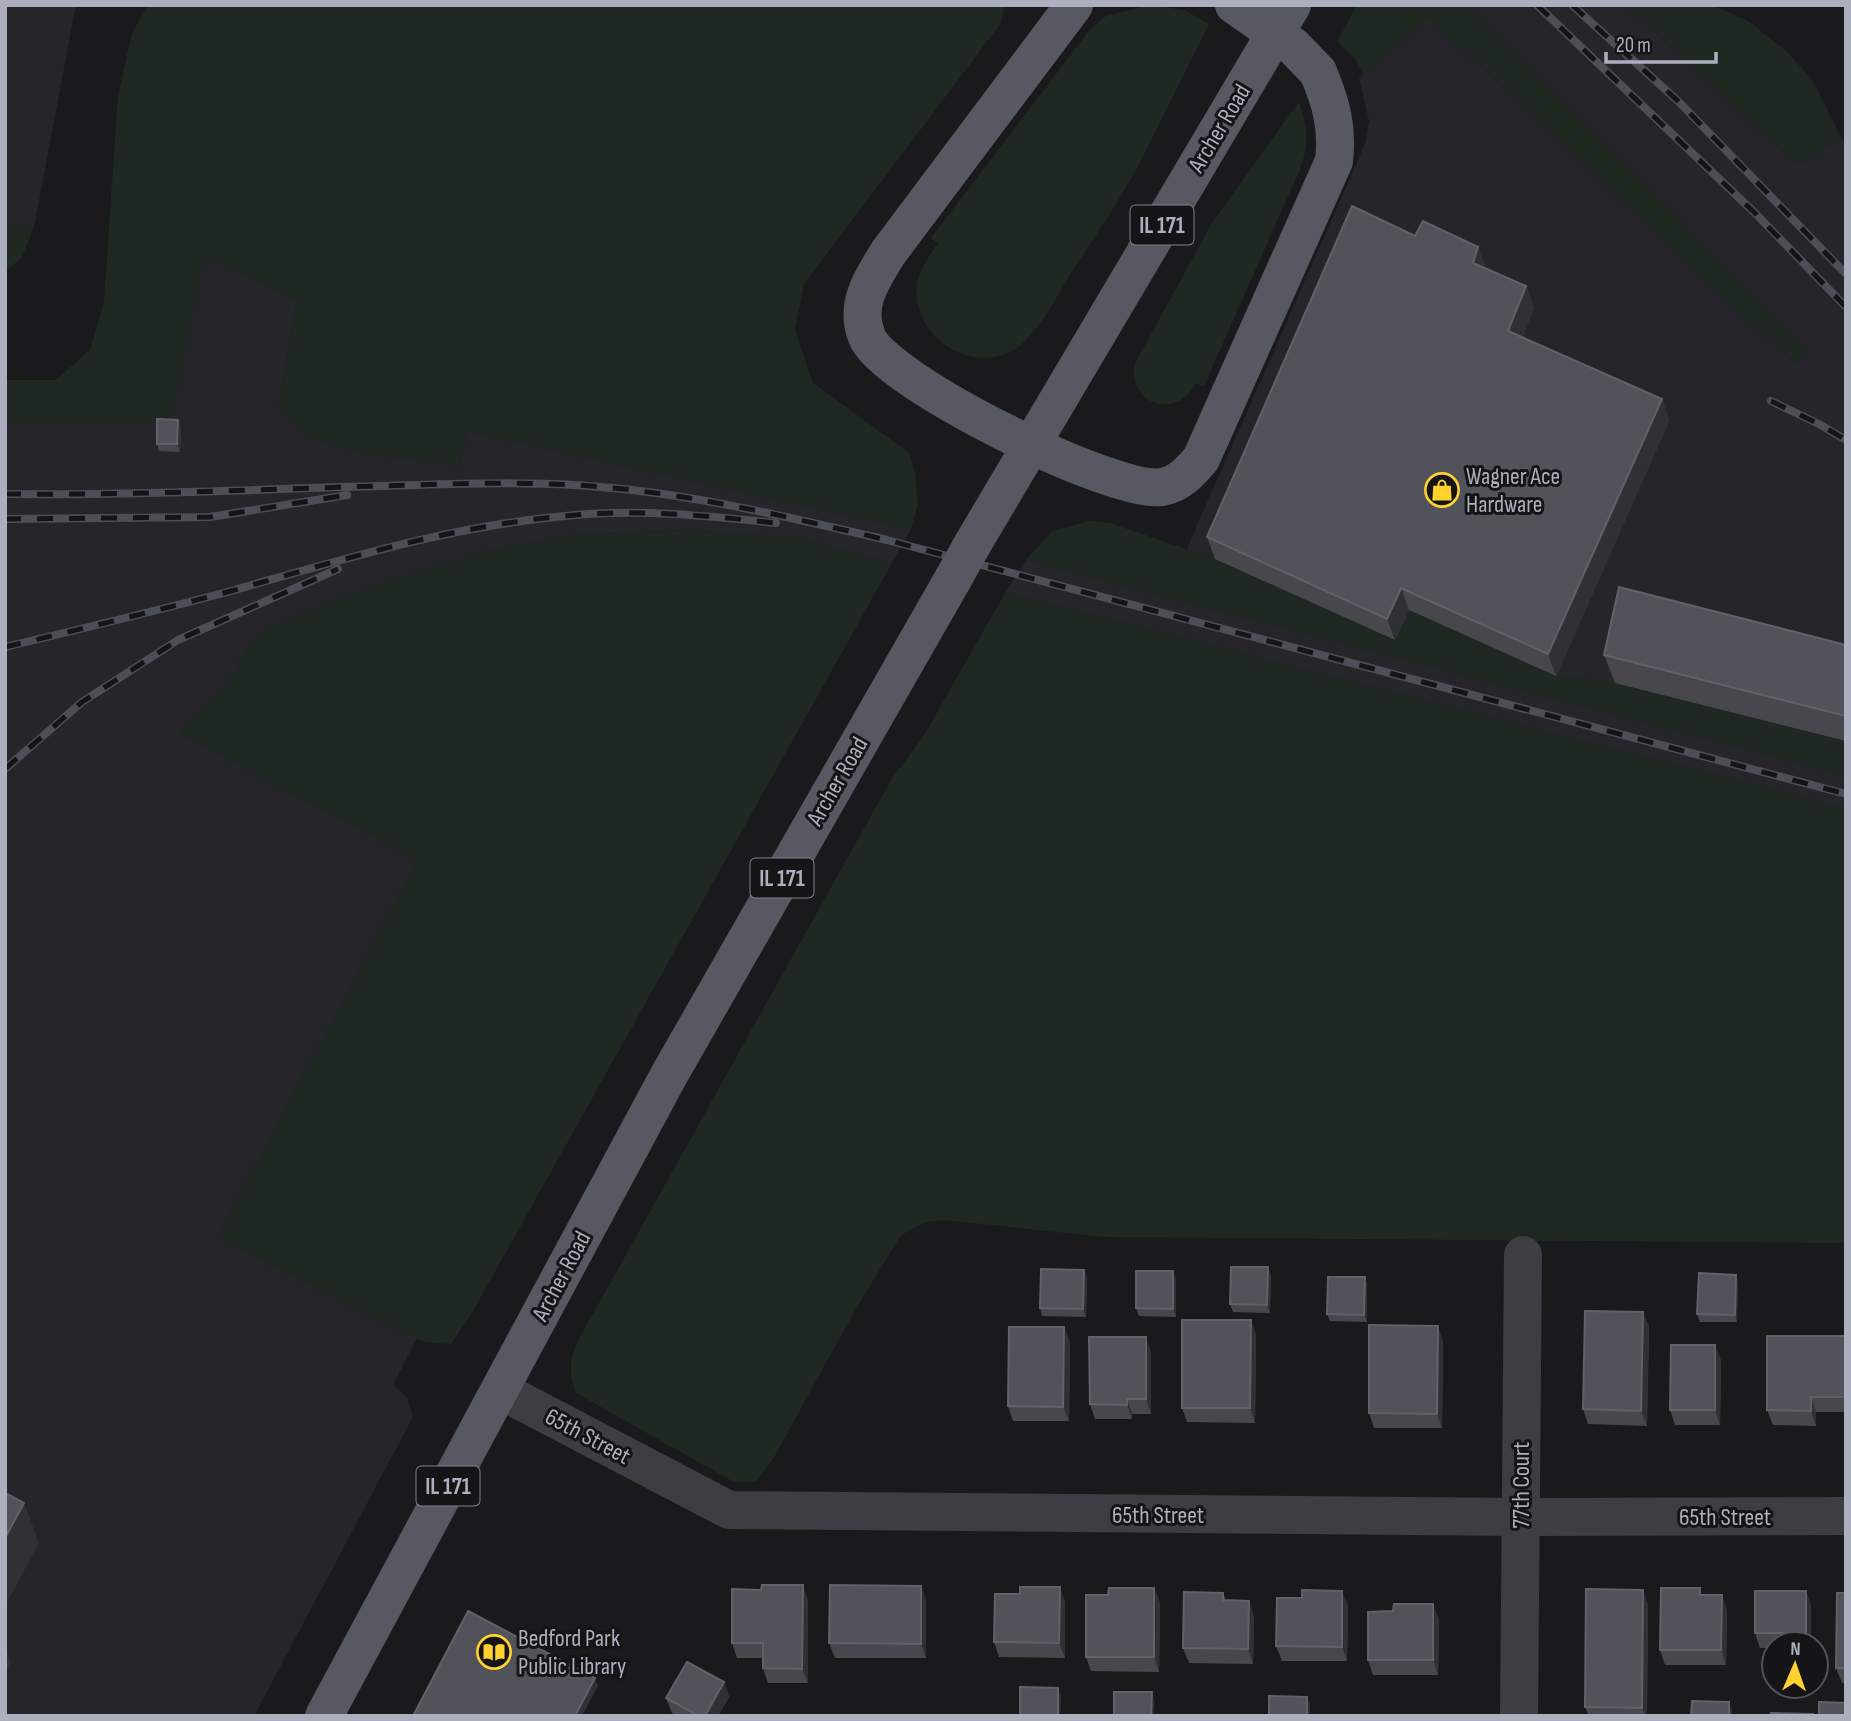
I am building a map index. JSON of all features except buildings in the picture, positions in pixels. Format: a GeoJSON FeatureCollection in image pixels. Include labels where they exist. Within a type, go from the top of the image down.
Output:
{"type":"FeatureCollection","features":[{"type":"Feature","properties":{"kind":"main road"},"geometry":{"type":"LineString","coordinates":[[1074,5],[888,253],[870,281],[862,303],[863,323],[867,340],[882,360],[910,381],[1032,445],[1101,475],[1136,485],[1162,487],[1185,477],[1200,459],[1334,161],[1337,137],[1334,111],[1318,72],[1293,46],[1234,5]]}},
{"type":"Feature","properties":{"kind":"main road","name":"Archer Road"},"geometry":{"type":"LineString","coordinates":[[324,1716],[668,1075],[972,545],[1292,5]]}},
{"type":"Feature","properties":{"kind":"street","name":"77th Court"},"geometry":{"type":"LineString","coordinates":[[1519,1716],[1523,1255]]}},
{"type":"Feature","properties":{"kind":"street","name":"65th Street"},"geometry":{"type":"LineString","coordinates":[[500,1390],[729,1510],[1521,1517],[1846,1516]]}},
{"type":"Feature","properties":{"kind":"shaded area"},"geometry":{"type":"Polygon","coordinates":[[[5,5],[76,5],[34,227],[5,227],[5,5]]]}},
{"type":"Feature","properties":{"kind":"shaded area"},"geometry":{"type":"Polygon","coordinates":[[[148,5],[1004,5],[1001,23],[804,284],[795,330],[813,383],[908,452],[915,472],[918,504],[911,529],[467,431],[459,465],[364,453],[311,438],[279,405],[297,300],[204,255],[170,422],[5,422],[5,380],[56,380],[90,350],[104,301],[118,95],[132,33],[148,5]]]}},
{"type":"Feature","properties":{"kind":"shaded area"},"geometry":{"type":"Polygon","coordinates":[[[1150,5],[1184,10],[1209,24],[1125,188],[1037,328],[1024,342],[1007,353],[989,358],[970,356],[952,349],[937,338],[925,323],[918,305],[917,285],[920,274],[938,243],[931,238],[1091,28],[1106,16],[1150,5]]]}},
{"type":"Feature","properties":{"kind":"shaded area"},"geometry":{"type":"Polygon","coordinates":[[[1357,5],[1468,5],[1806,349],[1795,363],[1429,17],[1364,74],[1355,59],[1337,42],[1357,5]]]}},
{"type":"Feature","properties":{"kind":"shaded area"},"geometry":{"type":"Polygon","coordinates":[[[1468,5],[1626,5],[1798,165],[1842,139],[1846,148],[1846,741],[1615,683],[1556,676],[1409,610],[1395,640],[1215,559],[1186,550],[1365,144],[1369,121],[1359,78],[1429,17],[1795,363],[1805,350],[1468,5]]]}},
{"type":"Feature","properties":{"kind":"shaded area"},"geometry":{"type":"Polygon","coordinates":[[[1626,5],[1712,5],[1748,21],[1784,49],[1812,79],[1842,139],[1798,165],[1626,5]]]}},
{"type":"Feature","properties":{"kind":"shaded area"},"geometry":{"type":"Polygon","coordinates":[[[1299,102],[1306,134],[1301,167],[1204,386],[1196,383],[1188,394],[1167,404],[1147,399],[1139,391],[1134,379],[1134,365],[1212,223],[1299,102]]]}},
{"type":"Feature","properties":{"kind":"shaded area"},"geometry":{"type":"Polygon","coordinates":[[[5,227],[34,227],[22,257],[5,272],[5,227]]]}},
{"type":"Feature","properties":{"kind":"shaded area"},"geometry":{"type":"Polygon","coordinates":[[[203,254],[297,300],[279,405],[311,438],[364,453],[459,465],[467,431],[911,529],[892,563],[800,539],[689,530],[576,535],[488,551],[247,649],[228,684],[181,734],[418,860],[219,1235],[244,1251],[417,1338],[393,1385],[407,1397],[413,1417],[254,1716],[5,1716],[5,422],[170,421],[203,254]]]}},
{"type":"Feature","properties":{"kind":"shaded area"},"geometry":{"type":"Polygon","coordinates":[[[1090,521],[1110,523],[1215,559],[1395,640],[1409,610],[1556,676],[1615,683],[1846,741],[1846,775],[1026,560],[1052,531],[1090,521]]]}},
{"type":"Feature","properties":{"kind":"shaded area"},"geometry":{"type":"Polygon","coordinates":[[[689,530],[800,539],[892,563],[473,1311],[451,1344],[424,1342],[244,1251],[219,1235],[418,860],[181,734],[228,684],[247,649],[268,628],[366,589],[488,551],[576,535],[689,530]]]}},
{"type":"Feature","properties":{"kind":"shaded area"},"geometry":{"type":"Polygon","coordinates":[[[1026,560],[1846,775],[1846,809],[1005,593],[1026,560]]]}},
{"type":"Feature","properties":{"kind":"shaded area"},"geometry":{"type":"Polygon","coordinates":[[[1005,593],[1846,809],[1846,1243],[1104,1237],[944,1220],[925,1222],[901,1235],[858,1305],[773,1459],[756,1482],[734,1482],[576,1393],[571,1368],[580,1336],[891,780],[923,737],[1005,593]]]}},
{"type":"Feature","properties":{"kind":"railway"},"geometry":{"type":"LineString","coordinates":[[1537,5],[1756,214],[1846,307]]}},
{"type":"Feature","properties":{"kind":"railway"},"geometry":{"type":"LineString","coordinates":[[1572,5],[1679,102],[1846,274]]}},
{"type":"Feature","properties":{"kind":"railway"},"geometry":{"type":"LineString","coordinates":[[1771,401],[1846,440]]}},
{"type":"Feature","properties":{"kind":"railway"},"geometry":{"type":"LineString","coordinates":[[5,494],[517,483],[615,488],[693,499],[887,540],[1846,794]]}},
{"type":"Feature","properties":{"kind":"railway"},"geometry":{"type":"LineString","coordinates":[[5,519],[210,517],[347,495]]}},
{"type":"Feature","properties":{"kind":"railway"},"geometry":{"type":"LineString","coordinates":[[5,647],[203,598],[402,544],[488,526],[601,513],[651,513],[776,523]]}},
{"type":"Feature","properties":{"kind":"railway"},"geometry":{"type":"LineString","coordinates":[[5,769],[82,702],[178,640],[338,569]]}},
{"type":"Feature","properties":{"kind":"place","name":"Wagner Ace Hardware"},"geometry":{"type":"Point","coordinates":[1442,490]}},
{"type":"Feature","properties":{"kind":"place","name":"Bedford Park Public Library"},"geometry":{"type":"Point","coordinates":[494,1652]}}]}
